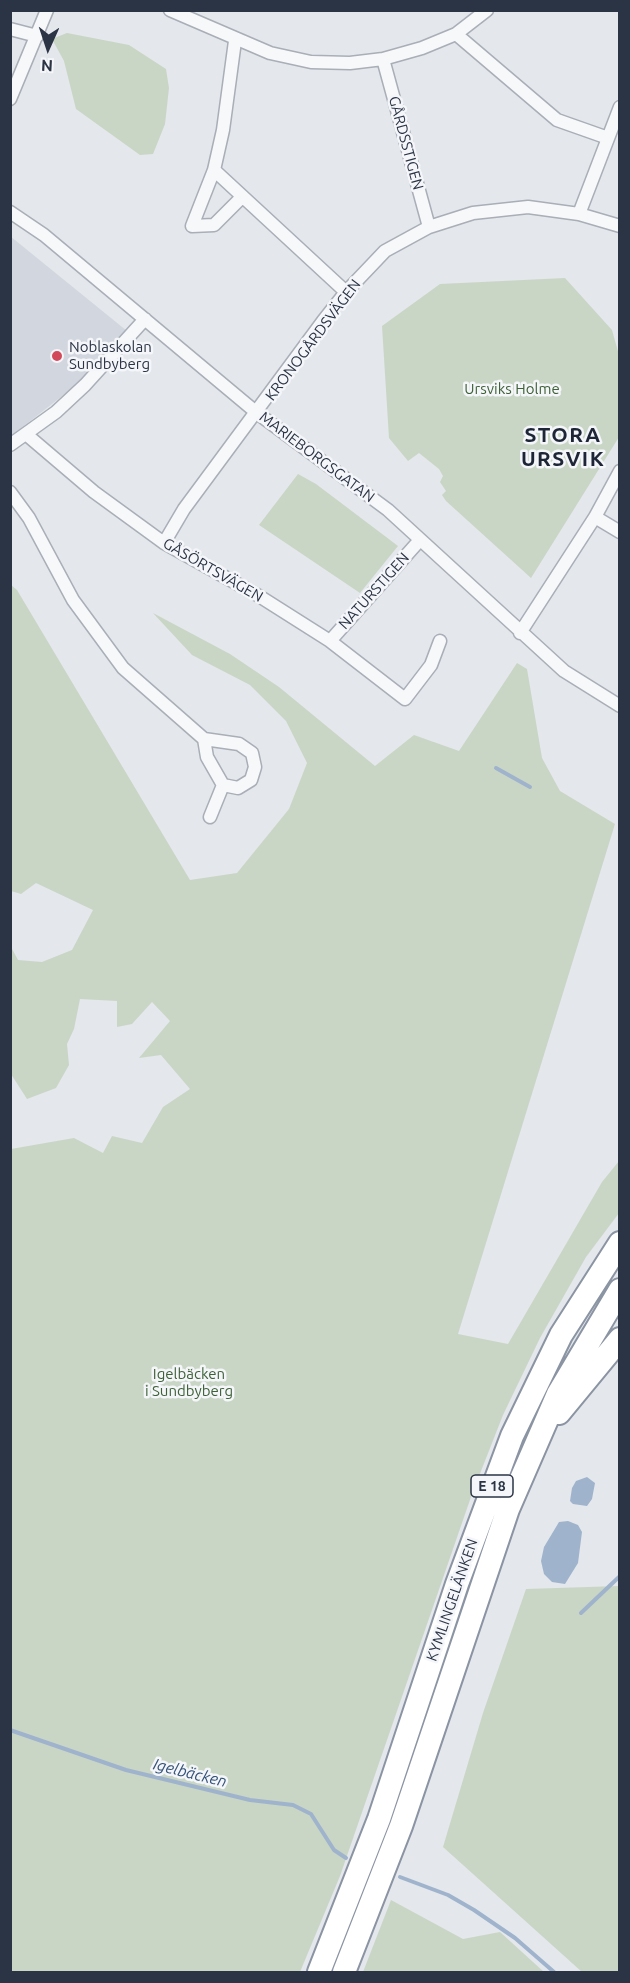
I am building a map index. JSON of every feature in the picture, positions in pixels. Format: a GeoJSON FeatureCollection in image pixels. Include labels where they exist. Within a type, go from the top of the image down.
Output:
{"type":"FeatureCollection","features":[{"type":"Feature","properties":{"kind":"highway","name":"KYMLINGELÄNKEN"},"geometry":{"type":"LineString","coordinates":[[319,1972],[379,1819],[457,1584],[512,1436],[561,1335],[620,1243]]}},
{"type":"Feature","properties":{"kind":"highway","name":"KYMLINGELÄNKEN"},"geometry":{"type":"LineString","coordinates":[[344,1972],[426,1754],[479,1591],[534,1444],[584,1347],[620,1290]]}},
{"type":"Feature","properties":{"kind":"highway"},"geometry":{"type":"LineString","coordinates":[[534,1444],[620,1339]]}},
{"type":"Feature","properties":{"kind":"street"},"geometry":{"type":"LineString","coordinates":[[10,99],[46,10]]}},
{"type":"Feature","properties":{"kind":"street"},"geometry":{"type":"LineString","coordinates":[[170,10],[235,40],[270,53],[311,62],[350,63],[383,59],[422,48],[456,34],[487,10]]}},
{"type":"Feature","properties":{"kind":"street"},"geometry":{"type":"LineString","coordinates":[[10,29],[37,36]]}},
{"type":"Feature","properties":{"kind":"street"},"geometry":{"type":"LineString","coordinates":[[456,34],[557,120],[608,138]]}},
{"type":"Feature","properties":{"kind":"street"},"geometry":{"type":"LineString","coordinates":[[235,40],[223,130],[214,170],[192,226],[214,225],[242,197]]}},
{"type":"Feature","properties":{"kind":"street","name":"GÅRDSSTIGEN"},"geometry":{"type":"LineString","coordinates":[[383,59],[429,227]]}},
{"type":"Feature","properties":{"kind":"street"},"geometry":{"type":"LineString","coordinates":[[579,214],[620,107]]}},
{"type":"Feature","properties":{"kind":"street"},"geometry":{"type":"LineString","coordinates":[[214,170],[346,292]]}},
{"type":"Feature","properties":{"kind":"street","name":"KRONOGÅRDSVÄGEN"},"geometry":{"type":"LineString","coordinates":[[165,543],[184,509],[346,292],[385,251],[429,227],[473,213],[528,207],[579,214],[620,226]]}},
{"type":"Feature","properties":{"kind":"street","name":"MARIEBORGSGATAN"},"geometry":{"type":"LineString","coordinates":[[10,212],[44,235],[257,413],[388,510],[419,541],[564,671],[620,706]]}},
{"type":"Feature","properties":{"kind":"street"},"geometry":{"type":"LineString","coordinates":[[10,445],[27,435],[85,385],[145,319]]}},
{"type":"Feature","properties":{"kind":"street","name":"GÅSÖRTSVÄGEN"},"geometry":{"type":"LineString","coordinates":[[27,435],[94,492],[165,543],[330,641],[405,699],[431,665],[440,641]]}},
{"type":"Feature","properties":{"kind":"street"},"geometry":{"type":"LineString","coordinates":[[520,633],[595,516],[620,471]]}},
{"type":"Feature","properties":{"kind":"street"},"geometry":{"type":"LineString","coordinates":[[10,492],[29,518],[94,632],[123,668],[204,739],[239,744],[252,753],[255,767],[251,780],[238,788],[223,785],[207,757],[204,739]]}},
{"type":"Feature","properties":{"kind":"street"},"geometry":{"type":"LineString","coordinates":[[595,516],[620,532]]}},
{"type":"Feature","properties":{"kind":"street","name":"NATURSTIGEN"},"geometry":{"type":"LineString","coordinates":[[330,641],[419,541]]}},
{"type":"Feature","properties":{"kind":"street"},"geometry":{"type":"LineString","coordinates":[[210,817],[223,785]]}},
{"type":"Feature","properties":{"kind":"shaded area","name":"Noblaskolan Sundbyberg"},"geometry":{"type":"Polygon","coordinates":[[[10,236],[127,331],[80,382],[11,436],[10,236]]]}},
{"type":"Feature","properties":{"kind":"green space"},"geometry":{"type":"Polygon","coordinates":[[[67,33],[129,45],[166,69],[169,88],[165,124],[153,154],[140,155],[76,109],[64,61],[52,39],[67,33]]]}},
{"type":"Feature","properties":{"kind":"green space","name":"Ursviks Holme"},"geometry":{"type":"Polygon","coordinates":[[[565,278],[612,330],[619,355],[619,437],[531,578],[446,501],[442,495],[446,491],[440,482],[443,476],[439,469],[419,453],[408,461],[389,438],[382,326],[440,284],[565,278]]]}},
{"type":"Feature","properties":{"kind":"green space"},"geometry":{"type":"Polygon","coordinates":[[[298,474],[316,484],[398,546],[360,593],[259,525],[298,474]]]}},
{"type":"Feature","properties":{"kind":"green space","name":"Igelbäcken i Sundbyberg"},"geometry":{"type":"Polygon","coordinates":[[[11,585],[17,590],[190,880],[237,873],[289,809],[307,763],[286,721],[250,685],[192,655],[153,613],[230,654],[279,687],[375,766],[414,735],[459,751],[517,663],[527,669],[542,758],[560,791],[615,824],[458,1334],[508,1344],[602,1182],[619,1161],[619,1213],[586,1257],[540,1338],[503,1415],[472,1494],[340,1876],[300,1972],[11,1972],[11,1149],[74,1138],[103,1153],[112,1136],[142,1143],[163,1107],[190,1089],[161,1055],[139,1058],[170,1021],[152,1002],[132,1024],[117,1027],[117,1001],[80,999],[74,1029],[67,1044],[69,1065],[56,1088],[27,1099],[11,1074],[11,947],[18,960],[42,962],[72,950],[93,910],[36,883],[21,894],[11,891],[11,585]]]}},
{"type":"Feature","properties":{"kind":"green space"},"geometry":{"type":"Polygon","coordinates":[[[619,1586],[619,1972],[582,1972],[443,1847],[483,1713],[526,1589],[619,1586]]]}},
{"type":"Feature","properties":{"kind":"green space"},"geometry":{"type":"Polygon","coordinates":[[[391,1900],[463,1939],[500,1932],[544,1972],[363,1972],[391,1900]]]}},
{"type":"Feature","properties":{"kind":"water"},"geometry":{"type":"Polygon","coordinates":[[[587,1477],[595,1483],[592,1499],[587,1506],[573,1504],[570,1501],[572,1488],[576,1481],[587,1477]]]}},
{"type":"Feature","properties":{"kind":"water"},"geometry":{"type":"Polygon","coordinates":[[[568,1521],[578,1525],[582,1532],[578,1563],[565,1584],[552,1582],[544,1574],[541,1561],[544,1547],[559,1522],[568,1521]]]}},
{"type":"Feature","properties":{"kind":"waterway"},"geometry":{"type":"LineString","coordinates":[[496,768],[530,787]]}},
{"type":"Feature","properties":{"kind":"waterway"},"geometry":{"type":"LineString","coordinates":[[581,1613],[620,1576]]}},
{"type":"Feature","properties":{"kind":"waterway","name":"Igelbäcken"},"geometry":{"type":"LineString","coordinates":[[10,1730],[126,1770],[250,1800],[293,1805],[311,1814],[334,1850],[346,1858]]}},
{"type":"Feature","properties":{"kind":"waterway","name":"Igelbäcken"},"geometry":{"type":"LineString","coordinates":[[400,1877],[448,1895],[474,1910],[515,1938],[554,1972]]}},
{"type":"Feature","properties":{"kind":"place","name":"Noblaskolan Sundbyberg"},"geometry":{"type":"Point","coordinates":[57,356]}},
{"type":"Feature","properties":{"kind":"district","name":"STORA URSVIK"},"geometry":{"type":"Point","coordinates":[563,447]}}]}
